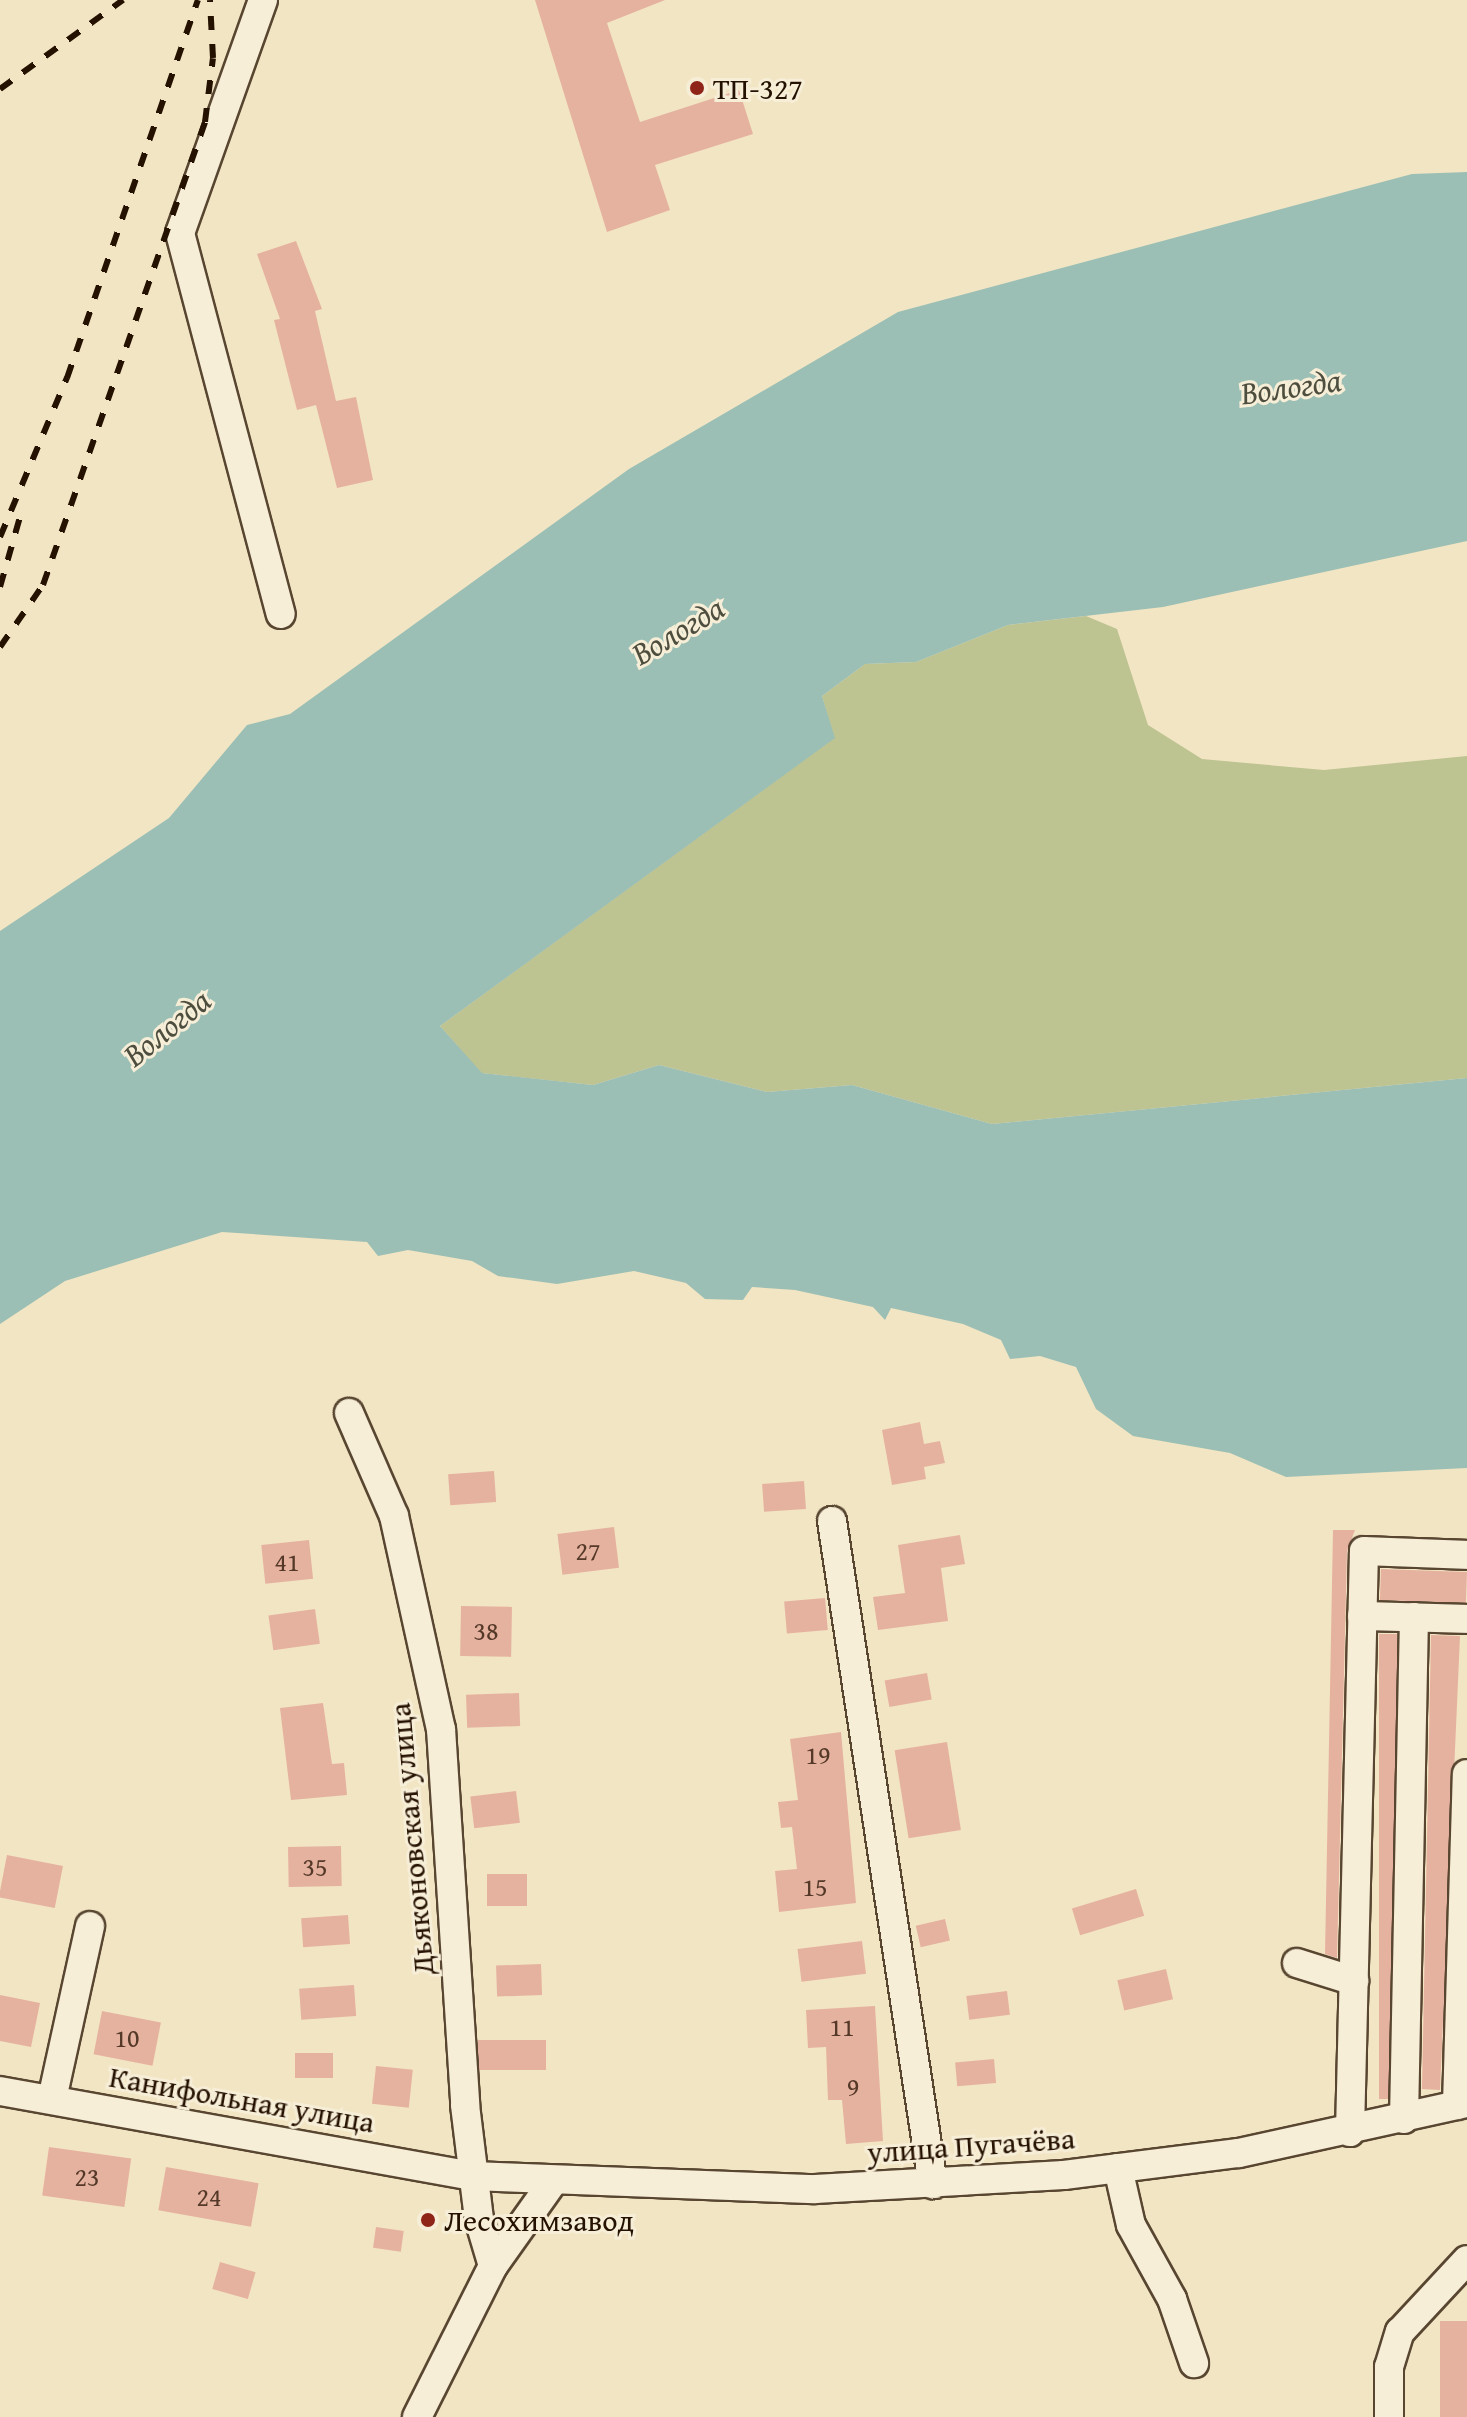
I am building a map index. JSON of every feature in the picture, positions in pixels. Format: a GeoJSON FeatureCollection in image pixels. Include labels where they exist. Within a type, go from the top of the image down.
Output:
{"type":"FeatureCollection","features":[{"type":"Feature","properties":{"kind":"street"},"geometry":{"type":"LineString","coordinates":[[263,0],[180,233],[281,614]]}},
{"type":"Feature","properties":{"kind":"street","name":"Дьяконовская улица"},"geometry":{"type":"LineString","coordinates":[[349,1413],[394,1516],[441,1729],[472,2176],[493,2266]]}},
{"type":"Feature","properties":{"kind":"street"},"geometry":{"type":"LineString","coordinates":[[832,1521],[933,2184]]}},
{"type":"Feature","properties":{"kind":"street"},"geometry":{"type":"LineString","coordinates":[[1350,2132],[1364,1551],[1467,1555]]}},
{"type":"Feature","properties":{"kind":"street"},"geometry":{"type":"LineString","coordinates":[[1362,1616],[1467,1619]]}},
{"type":"Feature","properties":{"kind":"street"},"geometry":{"type":"LineString","coordinates":[[1404,2119],[1414,1617]]}},
{"type":"Feature","properties":{"kind":"street"},"geometry":{"type":"LineString","coordinates":[[1462,2104],[1467,1774]]}},
{"type":"Feature","properties":{"kind":"street"},"geometry":{"type":"LineString","coordinates":[[52,2099],[90,1926]]}},
{"type":"Feature","properties":{"kind":"street"},"geometry":{"type":"LineString","coordinates":[[1297,1963],[1354,1981]]}},
{"type":"Feature","properties":{"kind":"street","name":"Канифольная улица"},"geometry":{"type":"LineString","coordinates":[[0,2091],[472,2176]]}},
{"type":"Feature","properties":{"kind":"street","name":"улица Пугачёва"},"geometry":{"type":"LineString","coordinates":[[472,2176],[552,2183],[933,2184],[1118,2168],[1350,2132],[1462,2104]]}},
{"type":"Feature","properties":{"kind":"street"},"geometry":{"type":"LineString","coordinates":[[1118,2168],[1131,2225],[1172,2299],[1194,2363]]}},
{"type":"Feature","properties":{"kind":"street"},"geometry":{"type":"LineString","coordinates":[[417,2417],[493,2266],[552,2183]]}},
{"type":"Feature","properties":{"kind":"street"},"geometry":{"type":"LineString","coordinates":[[1389,2417],[1389,2367],[1400,2332],[1467,2260]]}},
{"type":"Feature","properties":{"kind":"green space"},"geometry":{"type":"Polygon","coordinates":[[[1086,616],[1117,629],[1148,725],[1202,759],[1324,770],[1467,756],[1467,1078],[992,1124],[852,1085],[767,1092],[659,1065],[593,1085],[481,1073],[440,1026],[834,738],[822,696],[865,664],[916,662],[1008,625],[1086,616]]]}},
{"type":"Feature","properties":{"kind":"water","name":"Вологда"},"geometry":{"type":"Polygon","coordinates":[[[1467,172],[1467,541],[1163,607],[1008,625],[916,662],[865,664],[822,696],[835,738],[440,1026],[482,1073],[593,1085],[659,1065],[767,1092],[852,1085],[992,1124],[1467,1078],[1467,1468],[1286,1477],[1230,1453],[1133,1436],[1096,1409],[1076,1367],[1040,1356],[1010,1359],[1001,1340],[963,1324],[891,1308],[885,1320],[873,1307],[795,1290],[752,1287],[743,1300],[705,1299],[686,1283],[634,1271],[557,1284],[498,1276],[472,1261],[408,1250],[378,1256],[367,1242],[222,1232],[65,1281],[0,1324],[0,931],[169,818],[247,725],[290,714],[629,469],[898,312],[1412,174],[1467,172]]]}},
{"type":"Feature","properties":{"kind":"building"},"geometry":{"type":"Polygon","coordinates":[[[535,0],[665,0],[607,23],[640,122],[739,90],[753,134],[655,165],[670,210],[607,232],[535,0]]]}},
{"type":"Feature","properties":{"kind":"building"},"geometry":{"type":"Polygon","coordinates":[[[296,241],[322,309],[315,311],[336,401],[356,397],[373,480],[337,488],[316,405],[297,410],[274,320],[280,319],[257,254],[296,241]]]}},
{"type":"Feature","properties":{"kind":"building"},"geometry":{"type":"Polygon","coordinates":[[[920,1422],[924,1444],[940,1441],[945,1463],[924,1467],[926,1479],[892,1485],[882,1430],[920,1422]]]}},
{"type":"Feature","properties":{"kind":"building"},"geometry":{"type":"Polygon","coordinates":[[[494,1471],[496,1502],[450,1505],[448,1474],[494,1471]]]}},
{"type":"Feature","properties":{"kind":"building"},"geometry":{"type":"Polygon","coordinates":[[[804,1481],[806,1509],[764,1512],[762,1484],[804,1481]]]}},
{"type":"Feature","properties":{"kind":"building"},"geometry":{"type":"Polygon","coordinates":[[[614,1527],[619,1568],[562,1575],[557,1534],[614,1527]]]}},
{"type":"Feature","properties":{"kind":"building"},"geometry":{"type":"Polygon","coordinates":[[[1333,1530],[1355,1530],[1347,1551],[1337,1958],[1325,1954],[1333,1530]]]}},
{"type":"Feature","properties":{"kind":"building"},"geometry":{"type":"Polygon","coordinates":[[[960,1535],[965,1564],[941,1568],[948,1621],[878,1630],[873,1597],[905,1593],[898,1545],[960,1535]]]}},
{"type":"Feature","properties":{"kind":"building"},"geometry":{"type":"Polygon","coordinates":[[[309,1540],[313,1579],[265,1584],[261,1545],[309,1540]]]}},
{"type":"Feature","properties":{"kind":"building"},"geometry":{"type":"Polygon","coordinates":[[[1381,1569],[1467,1572],[1466,1603],[1380,1600],[1381,1569]]]}},
{"type":"Feature","properties":{"kind":"building"},"geometry":{"type":"Polygon","coordinates":[[[825,1598],[828,1630],[787,1633],[784,1602],[825,1598]]]}},
{"type":"Feature","properties":{"kind":"building"},"geometry":{"type":"Polygon","coordinates":[[[461,1606],[512,1607],[511,1657],[460,1656],[461,1606]]]}},
{"type":"Feature","properties":{"kind":"building"},"geometry":{"type":"Polygon","coordinates":[[[315,1609],[320,1644],[273,1650],[268,1616],[315,1609]]]}},
{"type":"Feature","properties":{"kind":"building"},"geometry":{"type":"Polygon","coordinates":[[[1379,1634],[1397,1634],[1397,2099],[1379,2099],[1379,1634]]]}},
{"type":"Feature","properties":{"kind":"building"},"geometry":{"type":"Polygon","coordinates":[[[1431,1635],[1460,1636],[1440,2090],[1422,2089],[1431,1635]]]}},
{"type":"Feature","properties":{"kind":"building"},"geometry":{"type":"Polygon","coordinates":[[[927,1673],[932,1700],[889,1707],[885,1680],[927,1673]]]}},
{"type":"Feature","properties":{"kind":"building"},"geometry":{"type":"Polygon","coordinates":[[[519,1693],[520,1726],[467,1728],[466,1695],[519,1693]]]}},
{"type":"Feature","properties":{"kind":"building"},"geometry":{"type":"Polygon","coordinates":[[[323,1703],[332,1764],[344,1763],[347,1795],[291,1800],[280,1708],[323,1703]]]}},
{"type":"Feature","properties":{"kind":"building"},"geometry":{"type":"Polygon","coordinates":[[[841,1732],[856,1903],[779,1912],[775,1871],[797,1869],[792,1827],[781,1828],[778,1802],[798,1800],[790,1739],[841,1732]]]}},
{"type":"Feature","properties":{"kind":"building"},"geometry":{"type":"Polygon","coordinates":[[[947,1742],[961,1830],[909,1838],[895,1750],[947,1742]]]}},
{"type":"Feature","properties":{"kind":"building"},"geometry":{"type":"Polygon","coordinates":[[[516,1791],[520,1823],[474,1828],[470,1797],[516,1791]]]}},
{"type":"Feature","properties":{"kind":"building"},"geometry":{"type":"Polygon","coordinates":[[[341,1846],[342,1886],[289,1887],[288,1847],[341,1846]]]}},
{"type":"Feature","properties":{"kind":"building"},"geometry":{"type":"Polygon","coordinates":[[[7,1855],[63,1866],[55,1908],[0,1897],[7,1855]]]}},
{"type":"Feature","properties":{"kind":"building"},"geometry":{"type":"Polygon","coordinates":[[[487,1874],[527,1874],[527,1906],[487,1906],[487,1874]]]}},
{"type":"Feature","properties":{"kind":"building"},"geometry":{"type":"Polygon","coordinates":[[[1136,1889],[1144,1916],[1080,1935],[1072,1909],[1136,1889]]]}},
{"type":"Feature","properties":{"kind":"building"},"geometry":{"type":"Polygon","coordinates":[[[348,1915],[350,1944],[303,1947],[301,1918],[348,1915]]]}},
{"type":"Feature","properties":{"kind":"building"},"geometry":{"type":"Polygon","coordinates":[[[945,1919],[950,1940],[921,1947],[916,1926],[945,1919]]]}},
{"type":"Feature","properties":{"kind":"building"},"geometry":{"type":"Polygon","coordinates":[[[862,1941],[866,1974],[802,1982],[797,1949],[862,1941]]]}},
{"type":"Feature","properties":{"kind":"building"},"geometry":{"type":"Polygon","coordinates":[[[541,1964],[542,1995],[497,1997],[496,1966],[541,1964]]]}},
{"type":"Feature","properties":{"kind":"building"},"geometry":{"type":"Polygon","coordinates":[[[1166,1969],[1173,1999],[1124,2010],[1117,1980],[1166,1969]]]}},
{"type":"Feature","properties":{"kind":"building"},"geometry":{"type":"Polygon","coordinates":[[[354,1985],[356,2016],[301,2020],[299,1989],[354,1985]]]}},
{"type":"Feature","properties":{"kind":"building"},"geometry":{"type":"Polygon","coordinates":[[[1007,1991],[1010,2015],[969,2020],[966,1996],[1007,1991]]]}},
{"type":"Feature","properties":{"kind":"building"},"geometry":{"type":"Polygon","coordinates":[[[0,1995],[40,2003],[31,2047],[0,2041],[0,1995]]]}},
{"type":"Feature","properties":{"kind":"building"},"geometry":{"type":"Polygon","coordinates":[[[875,2006],[883,2141],[846,2144],[842,2100],[828,2100],[826,2047],[808,2048],[806,2010],[875,2006]]]}},
{"type":"Feature","properties":{"kind":"building"},"geometry":{"type":"Polygon","coordinates":[[[102,2011],[161,2022],[153,2066],[94,2054],[102,2011]]]}},
{"type":"Feature","properties":{"kind":"building"},"geometry":{"type":"Polygon","coordinates":[[[478,2040],[546,2040],[546,2070],[478,2070],[478,2040]]]}},
{"type":"Feature","properties":{"kind":"building"},"geometry":{"type":"Polygon","coordinates":[[[295,2053],[333,2053],[333,2078],[295,2078],[295,2053]]]}},
{"type":"Feature","properties":{"kind":"building"},"geometry":{"type":"Polygon","coordinates":[[[994,2059],[996,2083],[957,2086],[955,2062],[994,2059]]]}},
{"type":"Feature","properties":{"kind":"building"},"geometry":{"type":"Polygon","coordinates":[[[376,2066],[413,2070],[409,2108],[372,2104],[376,2066]]]}},
{"type":"Feature","properties":{"kind":"building"},"geometry":{"type":"Polygon","coordinates":[[[49,2147],[131,2159],[124,2207],[42,2196],[49,2147]]]}},
{"type":"Feature","properties":{"kind":"building"},"geometry":{"type":"Polygon","coordinates":[[[166,2167],[259,2183],[251,2227],[158,2210],[166,2167]]]}},
{"type":"Feature","properties":{"kind":"building"},"geometry":{"type":"Polygon","coordinates":[[[376,2227],[404,2231],[401,2252],[373,2248],[376,2227]]]}},
{"type":"Feature","properties":{"kind":"building"},"geometry":{"type":"Polygon","coordinates":[[[220,2262],[256,2272],[248,2299],[212,2289],[220,2262]]]}},
{"type":"Feature","properties":{"kind":"building"},"geometry":{"type":"Polygon","coordinates":[[[1440,2321],[1467,2321],[1467,2417],[1440,2417],[1440,2321]]]}},
{"type":"Feature","properties":{"kind":"railway"},"geometry":{"type":"LineString","coordinates":[[0,89],[123,0]]}},
{"type":"Feature","properties":{"kind":"railway"},"geometry":{"type":"LineString","coordinates":[[0,537],[67,378],[198,0]]}},
{"type":"Feature","properties":{"kind":"railway"},"geometry":{"type":"LineString","coordinates":[[0,647],[43,585],[205,122],[213,58],[210,0]]}},
{"type":"Feature","properties":{"kind":"railway"},"geometry":{"type":"LineString","coordinates":[[0,587],[22,510]]}},
{"type":"Feature","properties":{"kind":"place","name":"ТП-327"},"geometry":{"type":"Point","coordinates":[697,88]}},
{"type":"Feature","properties":{"kind":"place","name":"Лесохимзавод"},"geometry":{"type":"Point","coordinates":[428,2220]}}]}
